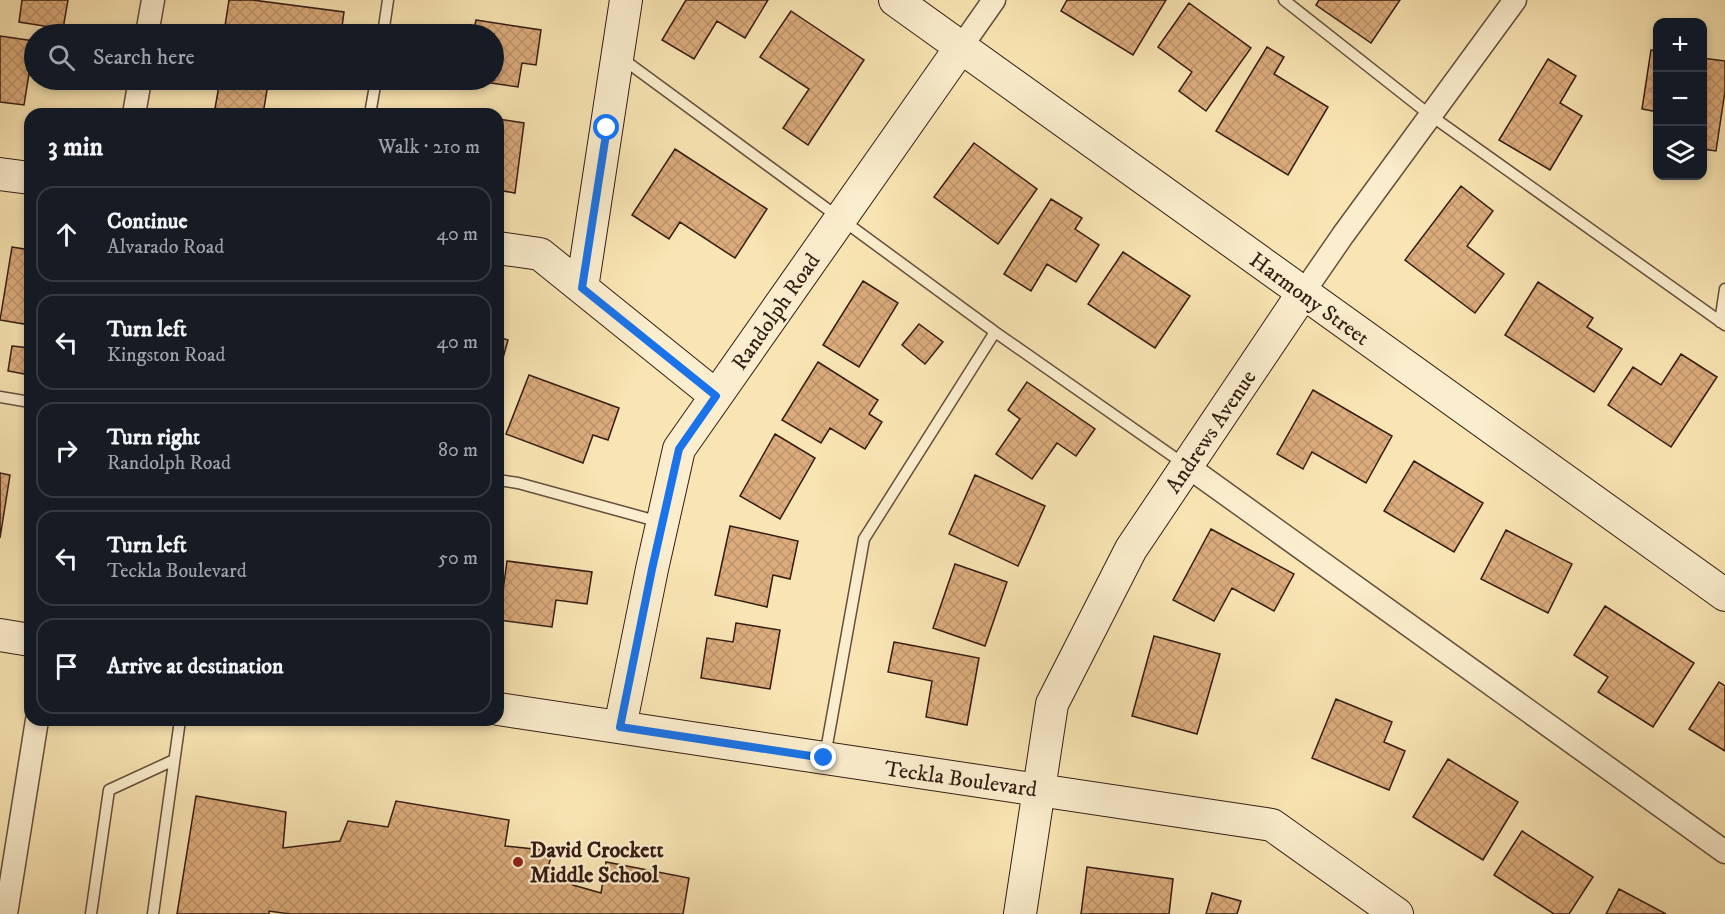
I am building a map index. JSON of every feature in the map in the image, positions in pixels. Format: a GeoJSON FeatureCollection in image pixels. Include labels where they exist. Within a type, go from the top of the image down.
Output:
{"type":"FeatureCollection","features":[{"type":"Feature","properties":{"kind":"street"},"geometry":{"type":"LineString","coordinates":[[149,24],[153,0]]}},
{"type":"Feature","properties":{"kind":"street"},"geometry":{"type":"LineString","coordinates":[[582,288],[626,0]]}},
{"type":"Feature","properties":{"kind":"street","name":"Harmony Street"},"geometry":{"type":"LineString","coordinates":[[895,0],[1725,595]]}},
{"type":"Feature","properties":{"kind":"street","name":"Randolph Road"},"geometry":{"type":"LineString","coordinates":[[620,727],[679,449],[994,0]]}},
{"type":"Feature","properties":{"kind":"street","name":"Andrews Avenue"},"geometry":{"type":"LineString","coordinates":[[1020,914],[1052,704],[1131,549],[1342,234],[1515,0]]}},
{"type":"Feature","properties":{"kind":"street"},"geometry":{"type":"LineString","coordinates":[[135,108],[138,90]]}},
{"type":"Feature","properties":{"kind":"street"},"geometry":{"type":"LineString","coordinates":[[0,174],[24,177]]}},
{"type":"Feature","properties":{"kind":"street"},"geometry":{"type":"LineString","coordinates":[[504,249],[540,254],[716,396]]}},
{"type":"Feature","properties":{"kind":"street"},"geometry":{"type":"LineString","coordinates":[[1188,466],[1725,852]]}},
{"type":"Feature","properties":{"kind":"street"},"geometry":{"type":"LineString","coordinates":[[0,635],[24,639]]}},
{"type":"Feature","properties":{"kind":"street","name":"Teckla Boulevard"},"geometry":{"type":"LineString","coordinates":[[504,710],[1272,825],[1396,914]]}},
{"type":"Feature","properties":{"kind":"street"},"geometry":{"type":"LineString","coordinates":[[6,914],[7,867],[36,726]]}},
{"type":"Feature","properties":{"kind":"lane"},"geometry":{"type":"LineString","coordinates":[[384,24],[388,0]]}},
{"type":"Feature","properties":{"kind":"lane"},"geometry":{"type":"LineString","coordinates":[[1284,0],[1431,114],[1722,323]]}},
{"type":"Feature","properties":{"kind":"lane"},"geometry":{"type":"LineString","coordinates":[[618,55],[995,332],[1188,466]]}},
{"type":"Feature","properties":{"kind":"lane"},"geometry":{"type":"LineString","coordinates":[[371,108],[374,90]]}},
{"type":"Feature","properties":{"kind":"lane"},"geometry":{"type":"LineString","coordinates":[[1722,323],[1725,289]]}},
{"type":"Feature","properties":{"kind":"lane"},"geometry":{"type":"LineString","coordinates":[[824,758],[864,539],[995,332]]}},
{"type":"Feature","properties":{"kind":"lane"},"geometry":{"type":"LineString","coordinates":[[0,397],[24,401]]}},
{"type":"Feature","properties":{"kind":"lane"},"geometry":{"type":"LineString","coordinates":[[504,481],[662,523]]}},
{"type":"Feature","properties":{"kind":"lane"},"geometry":{"type":"LineString","coordinates":[[153,914],[179,726]]}},
{"type":"Feature","properties":{"kind":"lane"},"geometry":{"type":"LineString","coordinates":[[91,914],[109,790],[174,760]]}},
{"type":"Feature","properties":{"kind":"building"},"geometry":{"type":"Polygon","coordinates":[[[22,0],[68,0],[64,24],[19,22],[22,0]]]}},
{"type":"Feature","properties":{"kind":"building"},"geometry":{"type":"Polygon","coordinates":[[[229,0],[253,0],[344,12],[342,24],[225,24],[229,0]]]}},
{"type":"Feature","properties":{"kind":"building"},"geometry":{"type":"Polygon","coordinates":[[[686,0],[768,0],[745,38],[717,21],[694,59],[662,40],[686,0]]]}},
{"type":"Feature","properties":{"kind":"building"},"geometry":{"type":"Polygon","coordinates":[[[1067,0],[1166,0],[1133,55],[1061,11],[1067,0]]]}},
{"type":"Feature","properties":{"kind":"building"},"geometry":{"type":"Polygon","coordinates":[[[1319,0],[1400,0],[1371,43],[1316,5],[1319,0]]]}},
{"type":"Feature","properties":{"kind":"building"},"geometry":{"type":"Polygon","coordinates":[[[1189,3],[1251,48],[1206,111],[1179,91],[1192,72],[1158,47],[1189,3]]]}},
{"type":"Feature","properties":{"kind":"building"},"geometry":{"type":"Polygon","coordinates":[[[791,11],[864,60],[808,145],[783,128],[809,89],[760,57],[791,11]]]}},
{"type":"Feature","properties":{"kind":"building"},"geometry":{"type":"Polygon","coordinates":[[[476,20],[502,24],[475,24],[476,20]]]}},
{"type":"Feature","properties":{"kind":"building"},"geometry":{"type":"Polygon","coordinates":[[[504,24],[541,30],[536,65],[522,63],[518,87],[504,85],[504,24]]]}},
{"type":"Feature","properties":{"kind":"building"},"geometry":{"type":"Polygon","coordinates":[[[0,36],[24,40],[24,90],[26,90],[24,105],[0,102],[0,36]]]}},
{"type":"Feature","properties":{"kind":"building"},"geometry":{"type":"Polygon","coordinates":[[[1267,47],[1284,57],[1274,74],[1328,107],[1288,175],[1216,131],[1267,47]]]}},
{"type":"Feature","properties":{"kind":"building"},"geometry":{"type":"Polygon","coordinates":[[[1651,50],[1653,50],[1653,111],[1642,109],[1651,50]]]}},
{"type":"Feature","properties":{"kind":"building"},"geometry":{"type":"Polygon","coordinates":[[[1548,59],[1576,76],[1560,103],[1582,116],[1550,170],[1499,140],[1548,59]]]}},
{"type":"Feature","properties":{"kind":"building"},"geometry":{"type":"Polygon","coordinates":[[[1707,59],[1725,61],[1725,91],[1716,151],[1707,150],[1707,59]]]}},
{"type":"Feature","properties":{"kind":"building"},"geometry":{"type":"Polygon","coordinates":[[[218,90],[267,90],[264,108],[215,108],[218,90]]]}},
{"type":"Feature","properties":{"kind":"building"},"geometry":{"type":"Polygon","coordinates":[[[504,120],[524,123],[515,193],[504,191],[504,120]]]}},
{"type":"Feature","properties":{"kind":"building"},"geometry":{"type":"Polygon","coordinates":[[[974,143],[1037,189],[998,244],[934,197],[974,143]]]}},
{"type":"Feature","properties":{"kind":"building"},"geometry":{"type":"Polygon","coordinates":[[[675,149],[767,209],[735,258],[680,222],[669,239],[632,215],[675,149]]]}},
{"type":"Feature","properties":{"kind":"building"},"geometry":{"type":"Polygon","coordinates":[[[1461,186],[1493,211],[1467,246],[1504,274],[1475,313],[1405,260],[1461,186]]]}},
{"type":"Feature","properties":{"kind":"building"},"geometry":{"type":"Polygon","coordinates":[[[1051,199],[1082,218],[1075,229],[1099,245],[1076,282],[1047,264],[1031,291],[1004,274],[1051,199]]]}},
{"type":"Feature","properties":{"kind":"building"},"geometry":{"type":"Polygon","coordinates":[[[12,247],[24,249],[24,324],[0,320],[12,247]]]}},
{"type":"Feature","properties":{"kind":"building"},"geometry":{"type":"Polygon","coordinates":[[[1123,252],[1190,296],[1155,348],[1088,304],[1123,252]]]}},
{"type":"Feature","properties":{"kind":"building"},"geometry":{"type":"Polygon","coordinates":[[[863,281],[898,303],[859,367],[823,345],[863,281]]]}},
{"type":"Feature","properties":{"kind":"building"},"geometry":{"type":"Polygon","coordinates":[[[1538,282],[1593,318],[1587,327],[1622,349],[1594,392],[1505,335],[1538,282]]]}},
{"type":"Feature","properties":{"kind":"building"},"geometry":{"type":"Polygon","coordinates":[[[919,324],[943,342],[925,364],[902,345],[919,324]]]}},
{"type":"Feature","properties":{"kind":"building"},"geometry":{"type":"Polygon","coordinates":[[[504,339],[508,340],[504,354],[504,339]]]}},
{"type":"Feature","properties":{"kind":"building"},"geometry":{"type":"Polygon","coordinates":[[[12,346],[24,347],[24,374],[8,371],[12,346]]]}},
{"type":"Feature","properties":{"kind":"building"},"geometry":{"type":"Polygon","coordinates":[[[1681,354],[1717,377],[1671,447],[1608,405],[1633,367],[1661,385],[1681,354]]]}},
{"type":"Feature","properties":{"kind":"building"},"geometry":{"type":"Polygon","coordinates":[[[818,362],[878,400],[869,414],[882,422],[865,449],[830,428],[821,443],[782,420],[818,362]]]}},
{"type":"Feature","properties":{"kind":"building"},"geometry":{"type":"Polygon","coordinates":[[[529,375],[619,408],[608,440],[593,435],[583,463],[506,434],[529,375]]]}},
{"type":"Feature","properties":{"kind":"building"},"geometry":{"type":"Polygon","coordinates":[[[1027,382],[1095,429],[1076,456],[1057,443],[1032,479],[996,454],[1020,419],[1008,410],[1027,382]]]}},
{"type":"Feature","properties":{"kind":"building"},"geometry":{"type":"Polygon","coordinates":[[[1313,390],[1392,436],[1366,483],[1312,452],[1303,469],[1277,454],[1313,390]]]}},
{"type":"Feature","properties":{"kind":"building"},"geometry":{"type":"Polygon","coordinates":[[[775,434],[815,458],[780,519],[740,496],[775,434]]]}},
{"type":"Feature","properties":{"kind":"building"},"geometry":{"type":"Polygon","coordinates":[[[1414,461],[1483,503],[1454,552],[1384,511],[1414,461]]]}},
{"type":"Feature","properties":{"kind":"building"},"geometry":{"type":"Polygon","coordinates":[[[0,473],[10,475],[0,538],[0,473]]]}},
{"type":"Feature","properties":{"kind":"building"},"geometry":{"type":"Polygon","coordinates":[[[975,475],[1045,506],[1018,566],[949,534],[975,475]]]}},
{"type":"Feature","properties":{"kind":"building"},"geometry":{"type":"Polygon","coordinates":[[[730,526],[798,541],[790,579],[773,575],[767,607],[715,595],[730,526]]]}},
{"type":"Feature","properties":{"kind":"building"},"geometry":{"type":"Polygon","coordinates":[[[1211,529],[1294,574],[1274,611],[1232,588],[1214,621],[1173,600],[1211,529]]]}},
{"type":"Feature","properties":{"kind":"building"},"geometry":{"type":"Polygon","coordinates":[[[1506,530],[1572,564],[1548,613],[1481,579],[1506,530]]]}},
{"type":"Feature","properties":{"kind":"building"},"geometry":{"type":"Polygon","coordinates":[[[507,561],[592,572],[587,604],[556,600],[552,627],[504,621],[504,583],[507,561]]]}},
{"type":"Feature","properties":{"kind":"building"},"geometry":{"type":"Polygon","coordinates":[[[955,564],[1007,582],[985,646],[933,628],[955,564]]]}},
{"type":"Feature","properties":{"kind":"building"},"geometry":{"type":"Polygon","coordinates":[[[1605,606],[1694,663],[1653,727],[1598,692],[1608,677],[1574,655],[1605,606]]]}},
{"type":"Feature","properties":{"kind":"building"},"geometry":{"type":"Polygon","coordinates":[[[736,623],[780,630],[770,689],[701,678],[707,638],[733,642],[736,623]]]}},
{"type":"Feature","properties":{"kind":"building"},"geometry":{"type":"Polygon","coordinates":[[[1154,636],[1220,654],[1197,734],[1132,716],[1154,636]]]}},
{"type":"Feature","properties":{"kind":"building"},"geometry":{"type":"Polygon","coordinates":[[[894,642],[979,658],[967,725],[926,717],[932,681],[888,672],[894,642]]]}},
{"type":"Feature","properties":{"kind":"building"},"geometry":{"type":"Polygon","coordinates":[[[1719,682],[1725,686],[1725,751],[1689,729],[1719,682]]]}},
{"type":"Feature","properties":{"kind":"building"},"geometry":{"type":"Polygon","coordinates":[[[1336,699],[1392,722],[1384,742],[1405,751],[1389,790],[1312,758],[1336,699]]]}},
{"type":"Feature","properties":{"kind":"building"},"geometry":{"type":"Polygon","coordinates":[[[1448,759],[1518,802],[1483,860],[1413,817],[1448,759]]]}},
{"type":"Feature","properties":{"kind":"building"},"geometry":{"type":"Polygon","coordinates":[[[196,796],[286,812],[283,848],[340,841],[348,821],[388,827],[396,801],[509,820],[505,846],[553,851],[547,870],[573,885],[601,893],[606,862],[689,878],[683,914],[290,914],[269,911],[269,914],[177,914],[196,796]]]}},
{"type":"Feature","properties":{"kind":"building"},"geometry":{"type":"Polygon","coordinates":[[[1522,831],[1593,877],[1569,914],[1554,914],[1494,875],[1522,831]]]}},
{"type":"Feature","properties":{"kind":"building"},"geometry":{"type":"Polygon","coordinates":[[[1087,867],[1173,879],[1169,914],[1081,914],[1087,867]]]}},
{"type":"Feature","properties":{"kind":"building"},"geometry":{"type":"Polygon","coordinates":[[[1619,889],[1666,914],[1606,914],[1619,889]]]}},
{"type":"Feature","properties":{"kind":"building"},"geometry":{"type":"Polygon","coordinates":[[[1212,893],[1241,901],[1237,914],[1206,914],[1212,893]]]}},
{"type":"Feature","properties":{"kind":"place","name":"David Crockett Middle School"},"geometry":{"type":"Point","coordinates":[518,862]}},
{"type":"Feature","properties":{"kind":"route"},"geometry":{"type":"LineString","coordinates":[[607,128],[582,288],[716,396],[679,449],[620,727],[824,758]]}}]}
